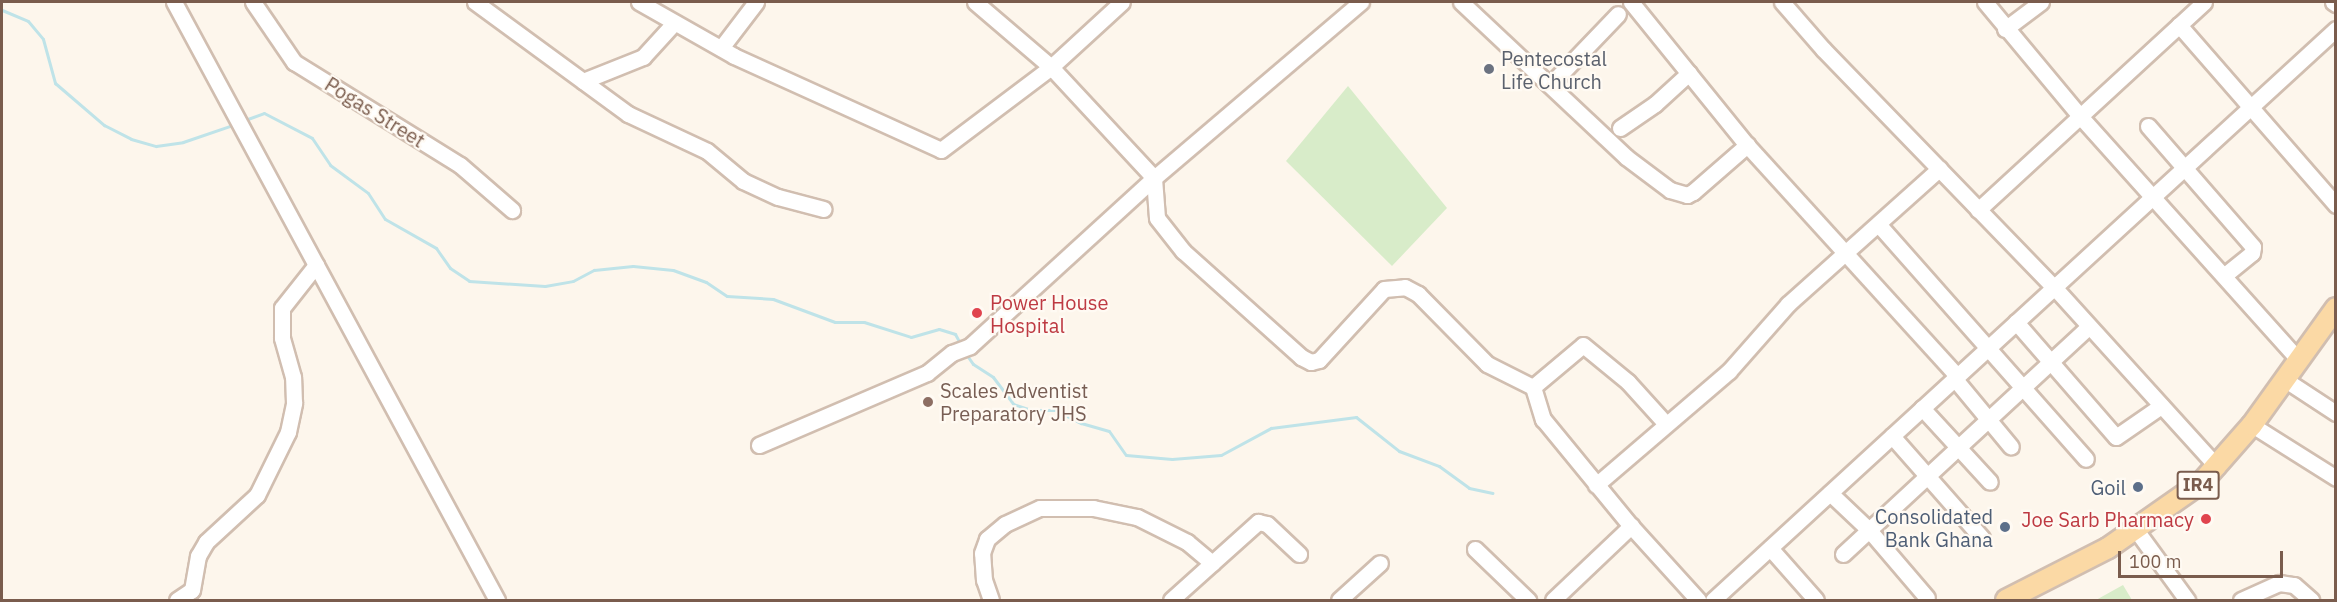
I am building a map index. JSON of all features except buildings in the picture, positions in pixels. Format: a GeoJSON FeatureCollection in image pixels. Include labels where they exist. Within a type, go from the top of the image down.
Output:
{"type":"FeatureCollection","features":[{"type":"Feature","properties":{"kind":"main road","name":"IR4"},"geometry":{"type":"LineString","coordinates":[[2006,600],[2136,530],[2217,467],[2252,425],[2336,308]]}},
{"type":"Feature","properties":{"kind":"street"},"geometry":{"type":"LineString","coordinates":[[174,2],[497,600]]}},
{"type":"Feature","properties":{"kind":"street","name":"Pogas Street"},"geometry":{"type":"LineString","coordinates":[[253,2],[294,62],[460,165],[512,210]]}},
{"type":"Feature","properties":{"kind":"street"},"geometry":{"type":"LineString","coordinates":[[476,2],[628,114],[707,151],[743,181],[778,197],[823,209]]}},
{"type":"Feature","properties":{"kind":"street"},"geometry":{"type":"LineString","coordinates":[[639,2],[674,24],[721,48],[941,150],[1051,67],[1122,2]]}},
{"type":"Feature","properties":{"kind":"street"},"geometry":{"type":"LineString","coordinates":[[721,48],[756,2]]}},
{"type":"Feature","properties":{"kind":"street"},"geometry":{"type":"LineString","coordinates":[[975,2],[1051,67],[1154,178],[1155,211],[1161,224],[1183,251],[1301,357],[1311,362],[1319,360],[1384,290],[1405,287],[1418,294],[1487,364],[1533,387],[1543,418],[1596,485],[1698,600]]}},
{"type":"Feature","properties":{"kind":"street"},"geometry":{"type":"LineString","coordinates":[[759,445],[927,373],[952,353],[970,346],[1154,178],[1361,2]]}},
{"type":"Feature","properties":{"kind":"street"},"geometry":{"type":"LineString","coordinates":[[1461,2],[1626,157],[1679,194],[1693,192],[1747,145]]}},
{"type":"Feature","properties":{"kind":"street"},"geometry":{"type":"LineString","coordinates":[[1631,2],[1747,145],[1955,377],[2011,447]]}},
{"type":"Feature","properties":{"kind":"street"},"geometry":{"type":"LineString","coordinates":[[1782,2],[1978,210],[2054,287],[2217,467]]}},
{"type":"Feature","properties":{"kind":"street"},"geometry":{"type":"LineString","coordinates":[[1985,2],[2005,29],[2079,115],[2298,359]]}},
{"type":"Feature","properties":{"kind":"street"},"geometry":{"type":"LineString","coordinates":[[2005,29],[2041,2]]}},
{"type":"Feature","properties":{"kind":"street"},"geometry":{"type":"LineString","coordinates":[[1978,210],[2204,2]]}},
{"type":"Feature","properties":{"kind":"street"},"geometry":{"type":"LineString","coordinates":[[1550,85],[1618,14]]}},
{"type":"Feature","properties":{"kind":"street"},"geometry":{"type":"LineString","coordinates":[[583,81],[643,57],[674,24]]}},
{"type":"Feature","properties":{"kind":"street"},"geometry":{"type":"LineString","coordinates":[[2179,25],[2249,108],[2336,205]]}},
{"type":"Feature","properties":{"kind":"street"},"geometry":{"type":"LineString","coordinates":[[1713,600],[2336,29]]}},
{"type":"Feature","properties":{"kind":"street"},"geometry":{"type":"LineString","coordinates":[[1620,128],[1655,104],[1689,73]]}},
{"type":"Feature","properties":{"kind":"street"},"geometry":{"type":"LineString","coordinates":[[2148,126],[2253,247],[2252,253],[2224,276]]}},
{"type":"Feature","properties":{"kind":"street"},"geometry":{"type":"LineString","coordinates":[[1596,485],[1665,423],[1729,371],[1788,304],[1939,169]]}},
{"type":"Feature","properties":{"kind":"street"},"geometry":{"type":"LineString","coordinates":[[1879,225],[2086,459]]}},
{"type":"Feature","properties":{"kind":"street"},"geometry":{"type":"LineString","coordinates":[[177,600],[192,590],[198,556],[206,542],[257,495],[288,432],[294,403],[293,376],[282,338],[282,308],[316,265]]}},
{"type":"Feature","properties":{"kind":"street"},"geometry":{"type":"LineString","coordinates":[[2016,322],[2116,437],[2161,406]]}},
{"type":"Feature","properties":{"kind":"street"},"geometry":{"type":"LineString","coordinates":[[1843,554],[2024,389],[2089,326]]}},
{"type":"Feature","properties":{"kind":"street"},"geometry":{"type":"LineString","coordinates":[[1533,387],[1583,345],[1621,375],[1665,423]]}},
{"type":"Feature","properties":{"kind":"street"},"geometry":{"type":"LineString","coordinates":[[2284,379],[2336,413]]}},
{"type":"Feature","properties":{"kind":"street"},"geometry":{"type":"LineString","coordinates":[[1922,408],[1958,450],[1990,482]]}},
{"type":"Feature","properties":{"kind":"street"},"geometry":{"type":"LineString","coordinates":[[2252,425],[2336,478]]}},
{"type":"Feature","properties":{"kind":"street"},"geometry":{"type":"LineString","coordinates":[[1892,436],[1982,538]]}},
{"type":"Feature","properties":{"kind":"street"},"geometry":{"type":"LineString","coordinates":[[1830,493],[1869,530],[1927,597]]}},
{"type":"Feature","properties":{"kind":"street"},"geometry":{"type":"LineString","coordinates":[[991,600],[981,554],[987,539],[1005,524],[1040,508],[1093,508],[1137,517],[1187,542],[1212,563]]}},
{"type":"Feature","properties":{"kind":"street"},"geometry":{"type":"LineString","coordinates":[[1171,600],[1258,522],[1266,524],[1299,554]]}},
{"type":"Feature","properties":{"kind":"street"},"geometry":{"type":"LineString","coordinates":[[1553,600],[1631,526]]}},
{"type":"Feature","properties":{"kind":"street"},"geometry":{"type":"LineString","coordinates":[[2136,530],[2187,600]]}},
{"type":"Feature","properties":{"kind":"street"},"geometry":{"type":"LineString","coordinates":[[1770,548],[1816,600]]}},
{"type":"Feature","properties":{"kind":"street"},"geometry":{"type":"LineString","coordinates":[[1474,549],[1528,600]]}},
{"type":"Feature","properties":{"kind":"street"},"geometry":{"type":"LineString","coordinates":[[1339,600],[1380,563]]}},
{"type":"Feature","properties":{"kind":"street"},"geometry":{"type":"LineString","coordinates":[[2241,600],[2279,583],[2294,585],[2311,600]]}},
{"type":"Feature","properties":{"kind":"green space"},"geometry":{"type":"Polygon","coordinates":[[[1348,86],[1447,208],[1392,266],[1286,161],[1348,86]]]}},
{"type":"Feature","properties":{"kind":"green space"},"geometry":{"type":"Polygon","coordinates":[[[2123,585],[2132,600],[2096,600],[2123,585]]]}},
{"type":"Feature","properties":{"kind":"waterway"},"geometry":{"type":"LineString","coordinates":[[2,10],[28,21],[43,39],[55,83],[104,125],[131,139],[156,146],[183,142],[236,124]]}},
{"type":"Feature","properties":{"kind":"waterway"},"geometry":{"type":"LineString","coordinates":[[245,120],[264,113],[312,138],[330,165],[368,193],[385,219],[436,248],[450,268],[469,281],[545,286],[573,281],[594,270],[633,266],[673,270],[706,282],[727,296],[773,299],[835,322],[864,322],[911,337],[939,329],[955,334],[961,345]]}},
{"type":"Feature","properties":{"kind":"waterway"},"geometry":{"type":"LineString","coordinates":[[966,354],[973,364],[993,377],[1013,404],[1031,410],[1055,410],[1081,423],[1109,431],[1126,455],[1172,459],[1221,455],[1271,428],[1356,417],[1399,451],[1439,466],[1469,488],[1492,493]]}},
{"type":"Feature","properties":{"kind":"place","name":"Pentecostal Life Church"},"geometry":{"type":"Point","coordinates":[1489,69]}},
{"type":"Feature","properties":{"kind":"place","name":"Power House Hospital"},"geometry":{"type":"Point","coordinates":[977,313]}},
{"type":"Feature","properties":{"kind":"place","name":"Scales Adventist Preparatory JHS"},"geometry":{"type":"Point","coordinates":[928,402]}},
{"type":"Feature","properties":{"kind":"place","name":"Goil"},"geometry":{"type":"Point","coordinates":[2138,487]}},
{"type":"Feature","properties":{"kind":"place","name":"Joe Sarb Pharmacy"},"geometry":{"type":"Point","coordinates":[2206,519]}},
{"type":"Feature","properties":{"kind":"place","name":"Consolidated Bank Ghana"},"geometry":{"type":"Point","coordinates":[2005,527]}}]}
